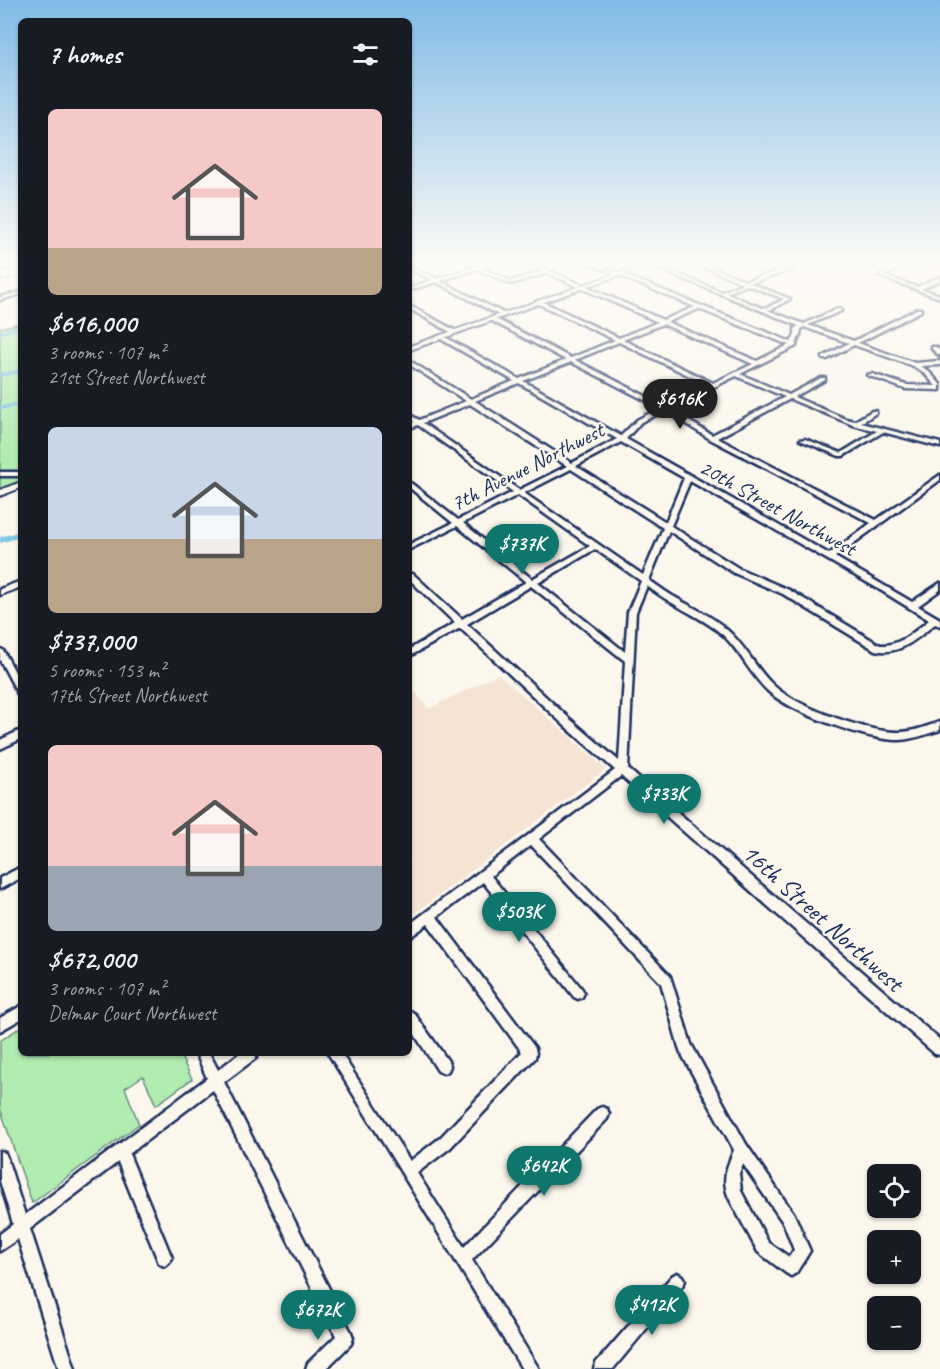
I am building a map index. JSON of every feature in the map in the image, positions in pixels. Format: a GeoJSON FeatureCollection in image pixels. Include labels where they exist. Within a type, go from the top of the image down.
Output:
{"type":"FeatureCollection","features":[{"type":"Feature","properties":{"kind":"main road"},"geometry":{"type":"LineString","coordinates":[[412,347],[469,327]]}},
{"type":"Feature","properties":{"kind":"main road"},"geometry":{"type":"LineString","coordinates":[[0,493],[18,486]]}},
{"type":"Feature","properties":{"kind":"street"},"geometry":{"type":"LineString","coordinates":[[445,327],[454,332]]}},
{"type":"Feature","properties":{"kind":"street"},"geometry":{"type":"LineString","coordinates":[[507,327],[666,409],[712,438],[876,523]]}},
{"type":"Feature","properties":{"kind":"street"},"geometry":{"type":"LineString","coordinates":[[591,327],[714,385]]}},
{"type":"Feature","properties":{"kind":"street"},"geometry":{"type":"LineString","coordinates":[[413,424],[651,327]]}},
{"type":"Feature","properties":{"kind":"street"},"geometry":{"type":"LineString","coordinates":[[674,327],[758,363]]}},
{"type":"Feature","properties":{"kind":"street"},"geometry":{"type":"LineString","coordinates":[[749,327],[794,345],[798,328],[802,327]]}},
{"type":"Feature","properties":{"kind":"street"},"geometry":{"type":"LineString","coordinates":[[809,327],[915,365],[927,373],[940,387]]}},
{"type":"Feature","properties":{"kind":"street"},"geometry":{"type":"LineString","coordinates":[[825,358],[887,327]]}},
{"type":"Feature","properties":{"kind":"street","name":"20th Street Northwest"},"geometry":{"type":"LineString","coordinates":[[441,337],[830,557],[937,621]]}},
{"type":"Feature","properties":{"kind":"street","name":"7th Avenue Northwest"},"geometry":{"type":"LineString","coordinates":[[412,546],[622,439],[639,421],[794,345]]}},
{"type":"Feature","properties":{"kind":"street"},"geometry":{"type":"LineString","coordinates":[[934,348],[940,354]]}},
{"type":"Feature","properties":{"kind":"street"},"geometry":{"type":"LineString","coordinates":[[915,365],[940,363]]}},
{"type":"Feature","properties":{"kind":"street"},"geometry":{"type":"LineString","coordinates":[[412,364],[737,571],[786,592],[878,648],[890,650],[902,646],[937,621]]}},
{"type":"Feature","properties":{"kind":"street"},"geometry":{"type":"LineString","coordinates":[[736,374],[787,398],[855,424],[940,445]]}},
{"type":"Feature","properties":{"kind":"street"},"geometry":{"type":"LineString","coordinates":[[870,375],[905,387],[940,387]]}},
{"type":"Feature","properties":{"kind":"street"},"geometry":{"type":"LineString","coordinates":[[712,438],[823,379]]}},
{"type":"Feature","properties":{"kind":"street"},"geometry":{"type":"LineString","coordinates":[[855,424],[874,412]]}},
{"type":"Feature","properties":{"kind":"street"},"geometry":{"type":"LineString","coordinates":[[413,424],[518,492],[673,600],[702,613],[733,640],[760,676],[785,699],[874,733],[899,736],[940,726]]}},
{"type":"Feature","properties":{"kind":"street"},"geometry":{"type":"LineString","coordinates":[[803,440],[841,455],[881,431]]}},
{"type":"Feature","properties":{"kind":"street"},"geometry":{"type":"LineString","coordinates":[[0,474],[18,474]]}},
{"type":"Feature","properties":{"kind":"street"},"geometry":{"type":"LineString","coordinates":[[412,929],[623,769],[632,612],[688,477]]}},
{"type":"Feature","properties":{"kind":"street"},"geometry":{"type":"LineString","coordinates":[[830,557],[940,477]]}},
{"type":"Feature","properties":{"kind":"street"},"geometry":{"type":"LineString","coordinates":[[412,487],[629,660]]}},
{"type":"Feature","properties":{"kind":"street"},"geometry":{"type":"LineString","coordinates":[[412,653],[595,546]]}},
{"type":"Feature","properties":{"kind":"street","name":"16th Street Northwest"},"geometry":{"type":"LineString","coordinates":[[412,578],[461,625],[940,1049]]}},
{"type":"Feature","properties":{"kind":"street"},"geometry":{"type":"LineString","coordinates":[[0,592],[18,585]]}},
{"type":"Feature","properties":{"kind":"street"},"geometry":{"type":"LineString","coordinates":[[913,605],[940,586]]}},
{"type":"Feature","properties":{"kind":"street"},"geometry":{"type":"LineString","coordinates":[[0,652],[2,662],[18,687]]}},
{"type":"Feature","properties":{"kind":"street"},"geometry":{"type":"LineString","coordinates":[[0,745],[18,736]]}},
{"type":"Feature","properties":{"kind":"street"},"geometry":{"type":"LineString","coordinates":[[532,839],[666,980],[685,1046],[741,1149],[789,1219],[802,1251],[791,1268],[763,1246],[734,1193],[732,1173],[741,1149]]}},
{"type":"Feature","properties":{"kind":"street"},"geometry":{"type":"LineString","coordinates":[[0,884],[18,874]]}},
{"type":"Feature","properties":{"kind":"street"},"geometry":{"type":"LineString","coordinates":[[484,875],[578,993]]}},
{"type":"Feature","properties":{"kind":"street"},"geometry":{"type":"LineString","coordinates":[[409,1171],[445,1143],[530,1053],[429,916]]}},
{"type":"Feature","properties":{"kind":"street"},"geometry":{"type":"LineString","coordinates":[[0,1025],[18,1014]]}},
{"type":"Feature","properties":{"kind":"street"},"geometry":{"type":"LineString","coordinates":[[412,1020],[443,1066]]}},
{"type":"Feature","properties":{"kind":"street"},"geometry":{"type":"LineString","coordinates":[[203,1056],[345,1338],[314,1369]]}},
{"type":"Feature","properties":{"kind":"street"},"geometry":{"type":"LineString","coordinates":[[0,1243],[247,1056]]}},
{"type":"Feature","properties":{"kind":"street"},"geometry":{"type":"LineString","coordinates":[[336,1056],[531,1369]]}},
{"type":"Feature","properties":{"kind":"street"},"geometry":{"type":"LineString","coordinates":[[463,1259],[602,1114]]}},
{"type":"Feature","properties":{"kind":"street"},"geometry":{"type":"LineString","coordinates":[[121,1151],[164,1258]]}},
{"type":"Feature","properties":{"kind":"street"},"geometry":{"type":"LineString","coordinates":[[0,1158],[67,1369]]}},
{"type":"Feature","properties":{"kind":"street"},"geometry":{"type":"LineString","coordinates":[[602,1369],[677,1281]]}},
{"type":"Feature","properties":{"kind":"shaded area"},"geometry":{"type":"Polygon","coordinates":[[[498,674],[606,769],[412,915],[412,688],[429,709],[498,674]]]}},
{"type":"Feature","properties":{"kind":"green space"},"geometry":{"type":"Polygon","coordinates":[[[18,327],[18,482],[0,488],[0,328],[18,327]]]}},
{"type":"Feature","properties":{"kind":"green space"},"geometry":{"type":"Polygon","coordinates":[[[18,1029],[18,1056],[180,1056],[192,1079],[156,1105],[143,1076],[125,1088],[139,1124],[32,1203],[0,1108],[0,1041],[18,1029]]]}},
{"type":"Feature","properties":{"kind":"waterway"},"geometry":{"type":"LineString","coordinates":[[0,333],[18,327]]}},
{"type":"Feature","properties":{"kind":"waterway"},"geometry":{"type":"LineString","coordinates":[[0,375],[18,372]]}},
{"type":"Feature","properties":{"kind":"waterway"},"geometry":{"type":"LineString","coordinates":[[0,408],[18,405]]}},
{"type":"Feature","properties":{"kind":"waterway"},"geometry":{"type":"LineString","coordinates":[[0,540],[18,535]]}}]}
